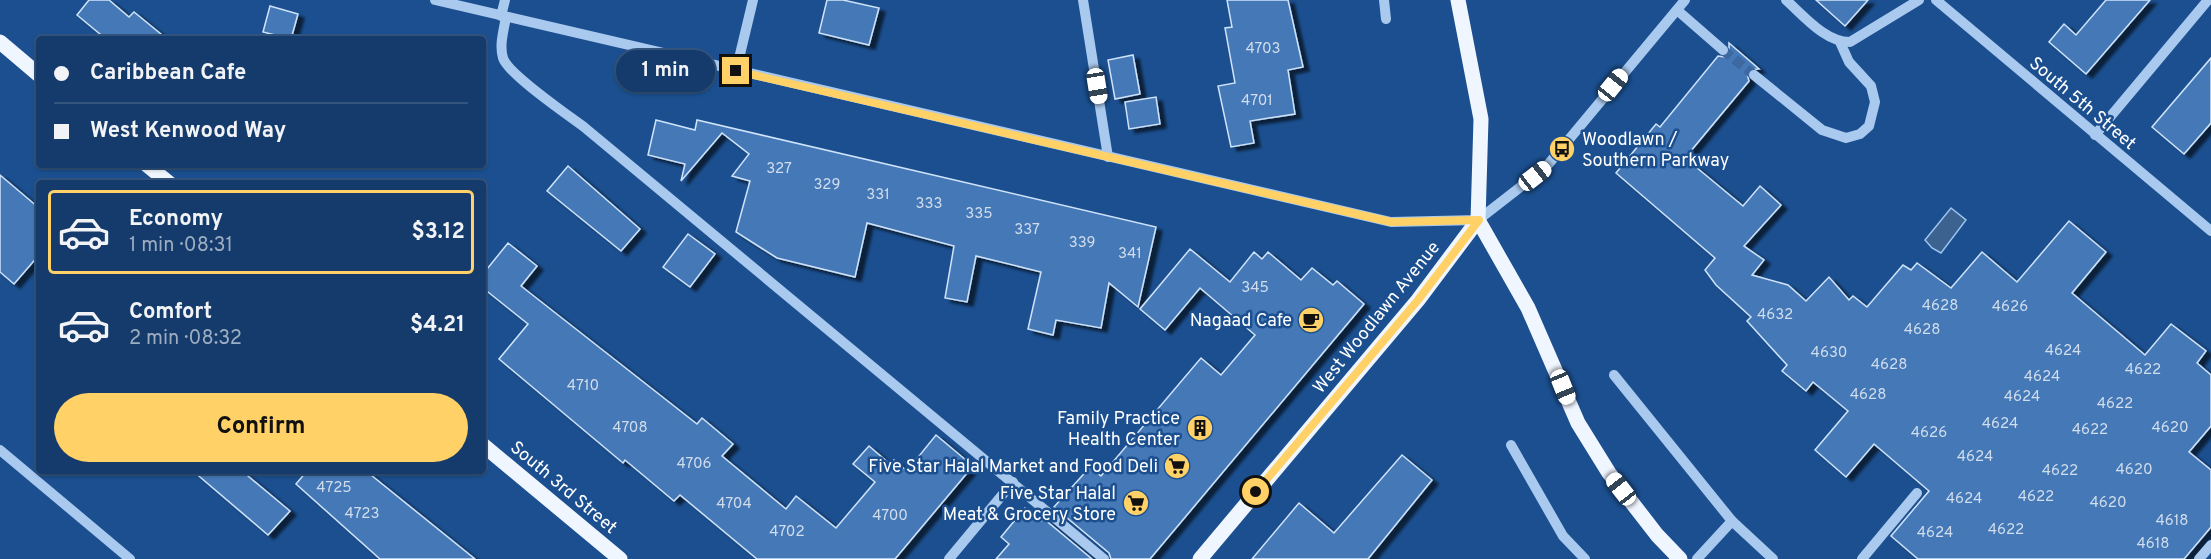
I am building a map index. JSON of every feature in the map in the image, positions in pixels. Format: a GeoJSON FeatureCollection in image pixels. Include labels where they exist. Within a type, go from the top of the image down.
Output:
{"type":"FeatureCollection","features":[{"type":"Feature","properties":{"kind":"main road"},"geometry":{"type":"LineString","coordinates":[[1458,0],[1481,119],[1479,220],[1528,308],[1578,423],[1609,473],[1680,559]]}},
{"type":"Feature","properties":{"kind":"main road"},"geometry":{"type":"LineString","coordinates":[[0,42],[36,72]]}},
{"type":"Feature","properties":{"kind":"main road"},"geometry":{"type":"LineString","coordinates":[[151,168],[165,180]]}},
{"type":"Feature","properties":{"kind":"main road","name":"West Woodlawn Avenue"},"geometry":{"type":"LineString","coordinates":[[1200,559],[1418,300],[1479,220]]}},
{"type":"Feature","properties":{"kind":"main road","name":"South 3rd Street"},"geometry":{"type":"LineString","coordinates":[[486,447],[620,559]]}},
{"type":"Feature","properties":{"kind":"street"},"geometry":{"type":"LineString","coordinates":[[435,0],[1391,222],[1479,220]]}},
{"type":"Feature","properties":{"kind":"street"},"geometry":{"type":"LineString","coordinates":[[505,0],[503,60],[522,80],[584,127],[852,352],[1104,559]]}},
{"type":"Feature","properties":{"kind":"street"},"geometry":{"type":"LineString","coordinates":[[736,71],[753,0]]}},
{"type":"Feature","properties":{"kind":"street"},"geometry":{"type":"LineString","coordinates":[[1083,0],[1108,157]]}},
{"type":"Feature","properties":{"kind":"street"},"geometry":{"type":"LineString","coordinates":[[1383,0],[1386,19]]}},
{"type":"Feature","properties":{"kind":"street","name":"West Woodlawn Avenue"},"geometry":{"type":"LineString","coordinates":[[1479,220],[1546,167],[1685,0]]}},
{"type":"Feature","properties":{"kind":"street"},"geometry":{"type":"LineString","coordinates":[[1786,0],[1823,33],[1840,42],[1850,42],[1919,0]]}},
{"type":"Feature","properties":{"kind":"street","name":"South 5th Street"},"geometry":{"type":"LineString","coordinates":[[1935,0],[2211,231]]}},
{"type":"Feature","properties":{"kind":"street"},"geometry":{"type":"LineString","coordinates":[[2095,135],[2208,0]]}},
{"type":"Feature","properties":{"kind":"street"},"geometry":{"type":"LineString","coordinates":[[1677,10],[1723,50]]}},
{"type":"Feature","properties":{"kind":"street"},"geometry":{"type":"LineString","coordinates":[[1754,75],[1822,130],[1846,138],[1860,134],[1869,126],[1875,102],[1871,86],[1849,62],[1840,42]]}},
{"type":"Feature","properties":{"kind":"street"},"geometry":{"type":"LineString","coordinates":[[1614,375],[1732,521],[1773,559]]}},
{"type":"Feature","properties":{"kind":"street"},"geometry":{"type":"LineString","coordinates":[[1511,445],[1563,536],[1585,559]]}},
{"type":"Feature","properties":{"kind":"street"},"geometry":{"type":"LineString","coordinates":[[0,450],[130,559]]}},
{"type":"Feature","properties":{"kind":"street"},"geometry":{"type":"LineString","coordinates":[[949,559],[1013,482]]}},
{"type":"Feature","properties":{"kind":"street"},"geometry":{"type":"LineString","coordinates":[[1862,559],[1917,493]]}},
{"type":"Feature","properties":{"kind":"street"},"geometry":{"type":"LineString","coordinates":[[1697,559],[1732,521]]}},
{"type":"Feature","properties":{"kind":"street"},"geometry":{"type":"LineString","coordinates":[[2199,559],[2211,545]]}},
{"type":"Feature","properties":{"kind":"water"},"geometry":{"type":"Polygon","coordinates":[[[1951,208],[1966,220],[1941,253],[1925,240],[1951,208]]]}},
{"type":"Feature","properties":{"kind":"building"},"geometry":{"type":"Polygon","coordinates":[[[89,0],[109,0],[129,17],[134,12],[163,36],[102,36],[77,15],[89,0]]]}},
{"type":"Feature","properties":{"kind":"building"},"geometry":{"type":"Polygon","coordinates":[[[827,0],[843,0],[879,8],[869,45],[819,33],[827,0]]]}},
{"type":"Feature","properties":{"kind":"building"},"geometry":{"type":"Polygon","coordinates":[[[1227,0],[1288,0],[1303,67],[1288,70],[1295,114],[1250,121],[1254,143],[1231,147],[1218,86],[1235,83],[1225,28],[1232,27],[1227,0]]]}},
{"type":"Feature","properties":{"kind":"building"},"geometry":{"type":"Polygon","coordinates":[[[1816,0],[1868,0],[1845,26],[1816,0]]]}},
{"type":"Feature","properties":{"kind":"building"},"geometry":{"type":"Polygon","coordinates":[[[2106,0],[2150,0],[2086,74],[2049,42],[2064,24],[2076,35],[2106,0]]]}},
{"type":"Feature","properties":{"kind":"building"},"geometry":{"type":"Polygon","coordinates":[[[270,6],[298,14],[292,36],[263,32],[270,6]]]}},
{"type":"Feature","properties":{"kind":"building"},"geometry":{"type":"Polygon","coordinates":[[[1729,43],[1759,69],[1749,70],[1747,74],[1749,81],[1685,158],[1743,206],[1760,186],[1781,205],[1744,246],[1764,260],[1752,275],[1788,285],[1806,301],[1829,277],[1849,300],[1853,296],[1867,307],[1903,265],[1911,270],[1917,263],[1951,288],[1982,252],[2017,282],[2069,221],[2106,252],[2072,293],[2145,355],[2171,324],[2206,351],[2197,363],[2211,375],[2211,426],[2189,452],[2211,470],[2211,527],[2184,559],[1918,559],[1891,536],[1929,491],[1874,444],[1846,477],[1815,450],[1848,411],[1813,382],[1806,391],[1782,371],[1787,365],[1747,321],[1751,317],[1716,285],[1705,270],[1715,258],[1616,173],[1656,124],[1660,127],[1718,56],[1725,57],[1729,54],[1729,43]]]}},
{"type":"Feature","properties":{"kind":"building"},"geometry":{"type":"Polygon","coordinates":[[[1133,55],[1140,94],[1115,99],[1108,60],[1133,55]]]}},
{"type":"Feature","properties":{"kind":"building"},"geometry":{"type":"Polygon","coordinates":[[[2211,58],[2211,123],[2184,154],[2152,127],[2211,58]]]}},
{"type":"Feature","properties":{"kind":"building"},"geometry":{"type":"Polygon","coordinates":[[[1156,97],[1160,124],[1129,129],[1125,102],[1156,97]]]}},
{"type":"Feature","properties":{"kind":"building"},"geometry":{"type":"Polygon","coordinates":[[[656,120],[695,130],[697,120],[1156,227],[1138,307],[1109,283],[1101,328],[1056,320],[1053,335],[1028,329],[1041,272],[976,256],[967,302],[945,298],[954,246],[867,223],[855,277],[777,258],[736,232],[750,181],[732,176],[749,154],[722,133],[681,181],[685,164],[648,155],[656,120]]]}},
{"type":"Feature","properties":{"kind":"building"},"geometry":{"type":"Polygon","coordinates":[[[568,166],[640,229],[621,251],[547,191],[568,166]]]}},
{"type":"Feature","properties":{"kind":"building"},"geometry":{"type":"Polygon","coordinates":[[[0,175],[36,205],[36,258],[14,284],[0,272],[0,175]]]}},
{"type":"Feature","properties":{"kind":"building"},"geometry":{"type":"Polygon","coordinates":[[[688,234],[715,254],[690,287],[663,267],[688,234]]]}},
{"type":"Feature","properties":{"kind":"building"},"geometry":{"type":"Polygon","coordinates":[[[508,243],[537,266],[521,286],[697,424],[702,418],[733,444],[722,456],[786,509],[796,496],[836,528],[875,482],[853,464],[869,446],[890,464],[894,460],[907,471],[936,435],[973,466],[895,559],[757,559],[680,495],[674,501],[625,460],[623,463],[499,359],[528,324],[486,290],[486,270],[508,243]]]}},
{"type":"Feature","properties":{"kind":"building"},"geometry":{"type":"Polygon","coordinates":[[[1190,249],[1230,282],[1254,252],[1262,259],[1268,252],[1301,280],[1312,268],[1333,285],[1337,281],[1364,304],[1150,559],[1111,559],[1109,553],[1054,507],[1090,467],[1101,476],[1201,358],[1221,375],[1255,335],[1200,288],[1165,330],[1140,309],[1190,249]]]}},
{"type":"Feature","properties":{"kind":"building"},"geometry":{"type":"Polygon","coordinates":[[[1402,455],[1432,480],[1368,559],[1252,559],[1299,503],[1334,533],[1402,455]]]}},
{"type":"Feature","properties":{"kind":"building"},"geometry":{"type":"Polygon","coordinates":[[[197,474],[246,474],[290,511],[268,535],[197,474]]]}},
{"type":"Feature","properties":{"kind":"building"},"geometry":{"type":"Polygon","coordinates":[[[304,474],[370,474],[475,559],[380,559],[296,484],[304,474]]]}},
{"type":"Feature","properties":{"kind":"building"},"geometry":{"type":"Polygon","coordinates":[[[1025,508],[1041,521],[1044,519],[1092,559],[996,559],[1009,544],[1001,537],[1025,508]]]}},
{"type":"Feature","properties":{"kind":"tunnel"},"geometry":{"type":"LineString","coordinates":[[1723,50],[1754,75]]}},
{"type":"Feature","properties":{"kind":"place","name":"Woodlawn / Southern Parkway"},"geometry":{"type":"Point","coordinates":[1562,149]}},
{"type":"Feature","properties":{"kind":"place","name":"Nagaad Cafe"},"geometry":{"type":"Point","coordinates":[1311,320]}},
{"type":"Feature","properties":{"kind":"place","name":"Family Practice Health Center"},"geometry":{"type":"Point","coordinates":[1200,428]}},
{"type":"Feature","properties":{"kind":"place","name":"Five Star Halal Market and Food Deli"},"geometry":{"type":"Point","coordinates":[1177,466]}},
{"type":"Feature","properties":{"kind":"place","name":"Five Star Halal Meat & Grocery Store"},"geometry":{"type":"Point","coordinates":[1136,503]}},
{"type":"Feature","properties":{"kind":"route"},"geometry":{"type":"LineString","coordinates":[[736,71],[1391,222],[1479,220],[1418,300],[1256,492]]}}]}
